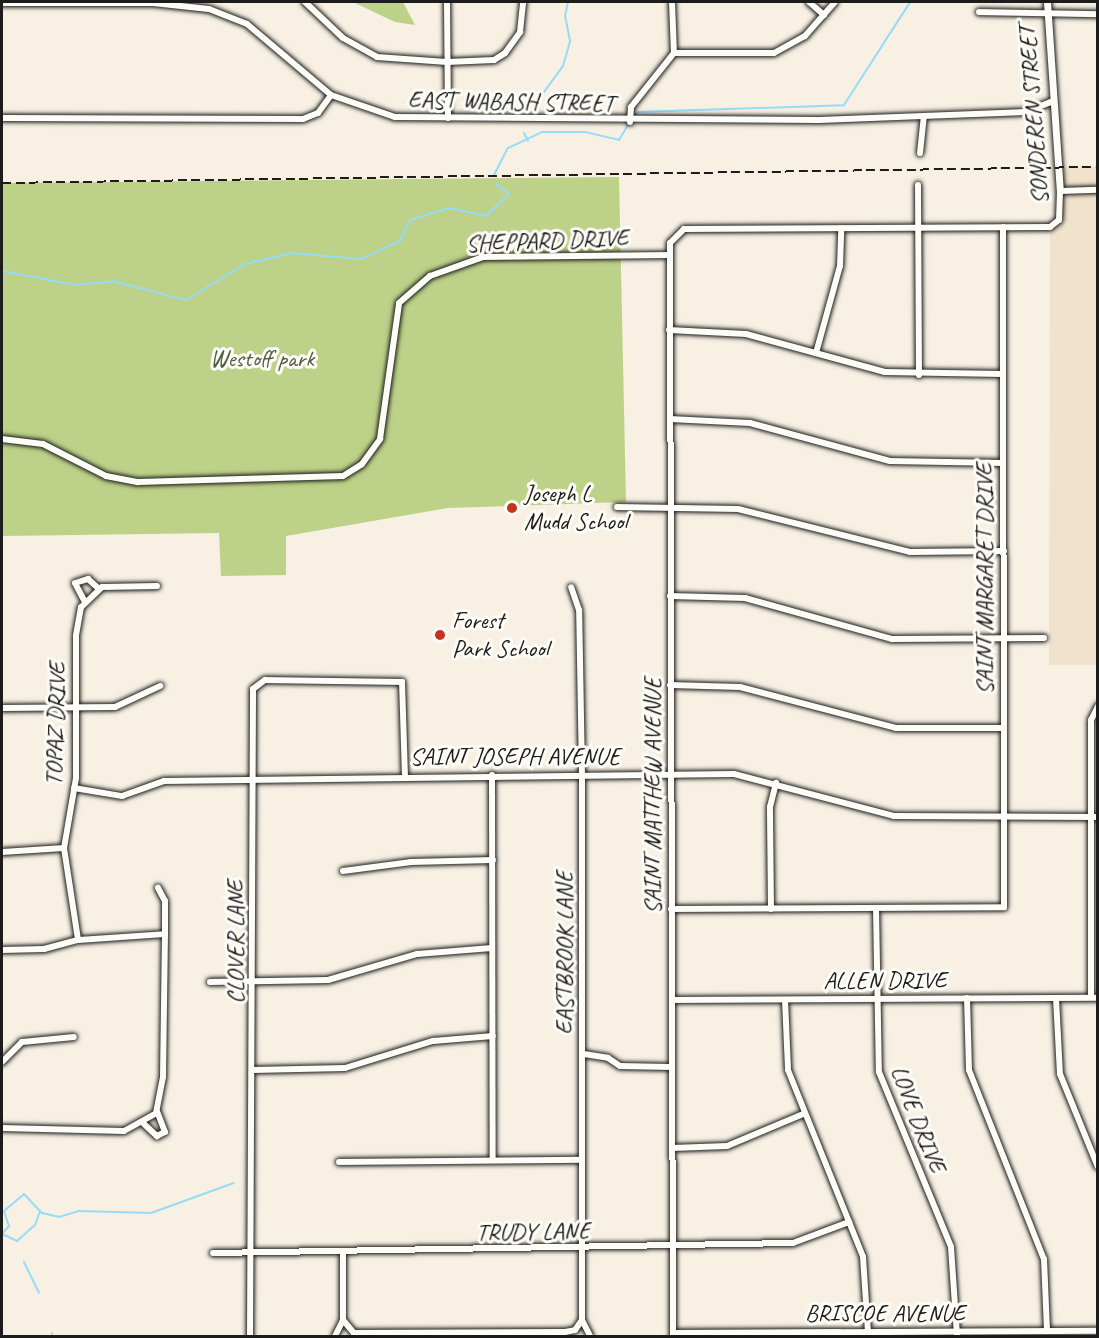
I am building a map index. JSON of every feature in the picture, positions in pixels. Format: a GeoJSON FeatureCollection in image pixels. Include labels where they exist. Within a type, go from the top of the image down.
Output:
{"type":"FeatureCollection","features":[{"type":"Feature","properties":{"kind":"street"},"geometry":{"type":"LineString","coordinates":[[305,2],[343,38],[377,57],[447,62],[494,60],[505,53],[520,32],[523,2]]}},
{"type":"Feature","properties":{"kind":"street"},"geometry":{"type":"LineString","coordinates":[[447,2],[448,118]]}},
{"type":"Feature","properties":{"kind":"street"},"geometry":{"type":"LineString","coordinates":[[630,122],[631,107],[674,53],[672,2]]}},
{"type":"Feature","properties":{"kind":"street"},"geometry":{"type":"LineString","coordinates":[[809,2],[824,15]]}},
{"type":"Feature","properties":{"kind":"street"},"geometry":{"type":"LineString","coordinates":[[674,53],[774,52],[791,47],[835,2]]}},
{"type":"Feature","properties":{"kind":"street","name":"SONDEREN STREET"},"geometry":{"type":"LineString","coordinates":[[1003,227],[1055,225],[1060,190],[1051,102],[1047,2]]}},
{"type":"Feature","properties":{"kind":"street","name":"EAST WABASH STREET"},"geometry":{"type":"LineString","coordinates":[[2,3],[209,5],[247,24],[331,96],[376,114],[630,122],[1026,112],[1051,102]]}},
{"type":"Feature","properties":{"kind":"street"},"geometry":{"type":"LineString","coordinates":[[979,12],[1098,14]]}},
{"type":"Feature","properties":{"kind":"street"},"geometry":{"type":"LineString","coordinates":[[2,118],[303,119],[318,113],[331,96]]}},
{"type":"Feature","properties":{"kind":"street"},"geometry":{"type":"LineString","coordinates":[[920,153],[924,116]]}},
{"type":"Feature","properties":{"kind":"street"},"geometry":{"type":"LineString","coordinates":[[918,185],[919,375]]}},
{"type":"Feature","properties":{"kind":"street"},"geometry":{"type":"LineString","coordinates":[[1060,190],[1098,189]]}},
{"type":"Feature","properties":{"kind":"street"},"geometry":{"type":"LineString","coordinates":[[669,255],[672,237],[684,229],[1003,227]]}},
{"type":"Feature","properties":{"kind":"street","name":"SAINT MARGARET DRIVE"},"geometry":{"type":"LineString","coordinates":[[876,908],[981,909],[1004,907],[1003,227]]}},
{"type":"Feature","properties":{"kind":"street"},"geometry":{"type":"LineString","coordinates":[[816,353],[840,266],[841,228]]}},
{"type":"Feature","properties":{"kind":"street","name":"SAINT MATTHEW AVENUE"},"geometry":{"type":"LineString","coordinates":[[669,255],[674,1335]]}},
{"type":"Feature","properties":{"kind":"street","name":"SHEPPARD DRIVE"},"geometry":{"type":"LineString","coordinates":[[2,439],[43,444],[106,476],[138,482],[330,478],[362,465],[380,439],[399,303],[430,276],[483,257],[669,255]]}},
{"type":"Feature","properties":{"kind":"street"},"geometry":{"type":"LineString","coordinates":[[669,330],[746,334],[885,372],[919,375],[1003,374]]}},
{"type":"Feature","properties":{"kind":"street"},"geometry":{"type":"LineString","coordinates":[[670,419],[750,423],[890,461],[1003,463]]}},
{"type":"Feature","properties":{"kind":"street"},"geometry":{"type":"LineString","coordinates":[[617,507],[738,509],[888,549],[1004,551]]}},
{"type":"Feature","properties":{"kind":"street","name":"TOPAZ DRIVE"},"geometry":{"type":"LineString","coordinates":[[78,940],[64,848],[74,788],[77,621],[85,602],[75,583],[88,579],[99,589],[116,584],[157,586]]}},
{"type":"Feature","properties":{"kind":"street","name":"EASTBROOK LANE"},"geometry":{"type":"LineString","coordinates":[[572,587],[579,610],[582,774],[584,1054],[582,1320],[590,1336]]}},
{"type":"Feature","properties":{"kind":"street"},"geometry":{"type":"LineString","coordinates":[[85,602],[99,589]]}},
{"type":"Feature","properties":{"kind":"street"},"geometry":{"type":"LineString","coordinates":[[670,596],[745,598],[892,639],[1044,638]]}},
{"type":"Feature","properties":{"kind":"street","name":"CLOVER LANE"},"geometry":{"type":"LineString","coordinates":[[250,1336],[255,981],[252,696],[257,683],[391,679],[402,682],[406,691],[405,776]]}},
{"type":"Feature","properties":{"kind":"street"},"geometry":{"type":"LineString","coordinates":[[670,685],[740,687],[896,728],[1004,728]]}},
{"type":"Feature","properties":{"kind":"street"},"geometry":{"type":"LineString","coordinates":[[2,708],[77,707],[130,703],[160,686]]}},
{"type":"Feature","properties":{"kind":"street"},"geometry":{"type":"LineString","coordinates":[[1094,998],[1094,817],[1091,720],[1098,706]]}},
{"type":"Feature","properties":{"kind":"street","name":"SAINT JOSEPH AVENUE"},"geometry":{"type":"LineString","coordinates":[[74,788],[122,796],[164,781],[405,776],[734,774],[776,783],[894,816],[1094,817]]}},
{"type":"Feature","properties":{"kind":"street"},"geometry":{"type":"LineString","coordinates":[[492,776],[493,1160]]}},
{"type":"Feature","properties":{"kind":"street"},"geometry":{"type":"LineString","coordinates":[[771,909],[770,807],[776,783]]}},
{"type":"Feature","properties":{"kind":"street"},"geometry":{"type":"LineString","coordinates":[[2,852],[64,848]]}},
{"type":"Feature","properties":{"kind":"street"},"geometry":{"type":"LineString","coordinates":[[343,871],[411,862],[493,860]]}},
{"type":"Feature","properties":{"kind":"street"},"geometry":{"type":"LineString","coordinates":[[144,1124],[157,1136],[165,1132],[157,1111],[163,1077],[165,934],[165,901],[158,888]]}},
{"type":"Feature","properties":{"kind":"street"},"geometry":{"type":"LineString","coordinates":[[671,909],[876,908]]}},
{"type":"Feature","properties":{"kind":"street","name":"LOVE DRIVE"},"geometry":{"type":"LineString","coordinates":[[876,908],[875,999],[879,1072],[951,1247],[957,1334]]}},
{"type":"Feature","properties":{"kind":"street"},"geometry":{"type":"LineString","coordinates":[[2,950],[44,950],[78,940],[165,934]]}},
{"type":"Feature","properties":{"kind":"street"},"geometry":{"type":"LineString","coordinates":[[210,982],[328,981],[417,954],[492,948]]}},
{"type":"Feature","properties":{"kind":"street"},"geometry":{"type":"LineString","coordinates":[[967,998],[969,1070],[1044,1259],[1047,1331]]}},
{"type":"Feature","properties":{"kind":"street"},"geometry":{"type":"LineString","coordinates":[[1056,998],[1060,1074],[1098,1167]]}},
{"type":"Feature","properties":{"kind":"street","name":"ALLEN DRIVE"},"geometry":{"type":"LineString","coordinates":[[672,1000],[1094,998]]}},
{"type":"Feature","properties":{"kind":"street"},"geometry":{"type":"LineString","coordinates":[[785,1000],[788,1070],[803,1114],[863,1257],[868,1332]]}},
{"type":"Feature","properties":{"kind":"street"},"geometry":{"type":"LineString","coordinates":[[254,1070],[345,1068],[433,1041],[493,1036]]}},
{"type":"Feature","properties":{"kind":"street"},"geometry":{"type":"LineString","coordinates":[[2,1062],[22,1042],[74,1037]]}},
{"type":"Feature","properties":{"kind":"street"},"geometry":{"type":"LineString","coordinates":[[584,1054],[609,1058],[620,1066],[671,1067]]}},
{"type":"Feature","properties":{"kind":"street"},"geometry":{"type":"LineString","coordinates":[[2,1128],[124,1131],[144,1124],[157,1111]]}},
{"type":"Feature","properties":{"kind":"street"},"geometry":{"type":"LineString","coordinates":[[672,1148],[727,1146],[803,1114]]}},
{"type":"Feature","properties":{"kind":"street"},"geometry":{"type":"LineString","coordinates":[[339,1162],[582,1160]]}},
{"type":"Feature","properties":{"kind":"street","name":"TRUDY LANE"},"geometry":{"type":"LineString","coordinates":[[213,1253],[583,1250],[673,1243],[793,1243],[849,1222]]}},
{"type":"Feature","properties":{"kind":"street"},"geometry":{"type":"LineString","coordinates":[[335,1336],[343,1320],[343,1252]]}},
{"type":"Feature","properties":{"kind":"street"},"geometry":{"type":"LineString","coordinates":[[343,1320],[351,1333],[575,1332]]}},
{"type":"Feature","properties":{"kind":"street","name":"EASTBROOK LANE"},"geometry":{"type":"LineString","coordinates":[[575,1332],[582,1320]]}},
{"type":"Feature","properties":{"kind":"street","name":"BRISCOE AVENUE"},"geometry":{"type":"LineString","coordinates":[[674,1335],[1098,1331]]}},
{"type":"Feature","properties":{"kind":"shaded area"},"geometry":{"type":"Polygon","coordinates":[[[1097,167],[1097,665],[1049,665],[1050,227],[1059,220],[1060,168],[1097,167]]]}},
{"type":"Feature","properties":{"kind":"green space"},"geometry":{"type":"Polygon","coordinates":[[[353,2],[403,2],[415,25],[395,22],[353,2]]]}},
{"type":"Feature","properties":{"kind":"green space","name":"Westoff park"},"geometry":{"type":"Polygon","coordinates":[[[619,177],[626,502],[448,508],[286,536],[286,575],[221,576],[219,533],[2,536],[2,183],[619,177]]]}},
{"type":"Feature","properties":{"kind":"waterway"},"geometry":{"type":"LineString","coordinates":[[533,107],[563,66],[570,41],[565,16],[568,2]]}},
{"type":"Feature","properties":{"kind":"waterway"},"geometry":{"type":"LineString","coordinates":[[638,112],[844,105],[910,2]]}},
{"type":"Feature","properties":{"kind":"waterway"},"geometry":{"type":"LineString","coordinates":[[494,175],[508,148],[542,132],[585,132],[619,140],[630,122]]}},
{"type":"Feature","properties":{"kind":"waterway"},"geometry":{"type":"LineString","coordinates":[[524,133],[528,141]]}},
{"type":"Feature","properties":{"kind":"waterway"},"geometry":{"type":"LineString","coordinates":[[2,271],[76,285],[112,281],[186,300],[245,264],[292,253],[361,259],[400,241],[410,220],[449,208],[486,216],[509,194],[496,184]]}},
{"type":"Feature","properties":{"kind":"waterway"},"geometry":{"type":"LineString","coordinates":[[4,1211],[24,1194],[42,1213],[59,1217],[79,1211],[151,1213],[234,1183]]}},
{"type":"Feature","properties":{"kind":"waterway"},"geometry":{"type":"LineString","coordinates":[[4,1211],[9,1226],[2,1234],[17,1241],[35,1225],[40,1211]]}},
{"type":"Feature","properties":{"kind":"waterway"},"geometry":{"type":"LineString","coordinates":[[24,1262],[39,1293]]}},
{"type":"Feature","properties":{"kind":"railway"},"geometry":{"type":"LineString","coordinates":[[2,183],[1098,167]]}},
{"type":"Feature","properties":{"kind":"place","name":"Joseph L Mudd School"},"geometry":{"type":"Point","coordinates":[512,508]}},
{"type":"Feature","properties":{"kind":"place","name":"Forest Park School"},"geometry":{"type":"Point","coordinates":[440,635]}}]}
